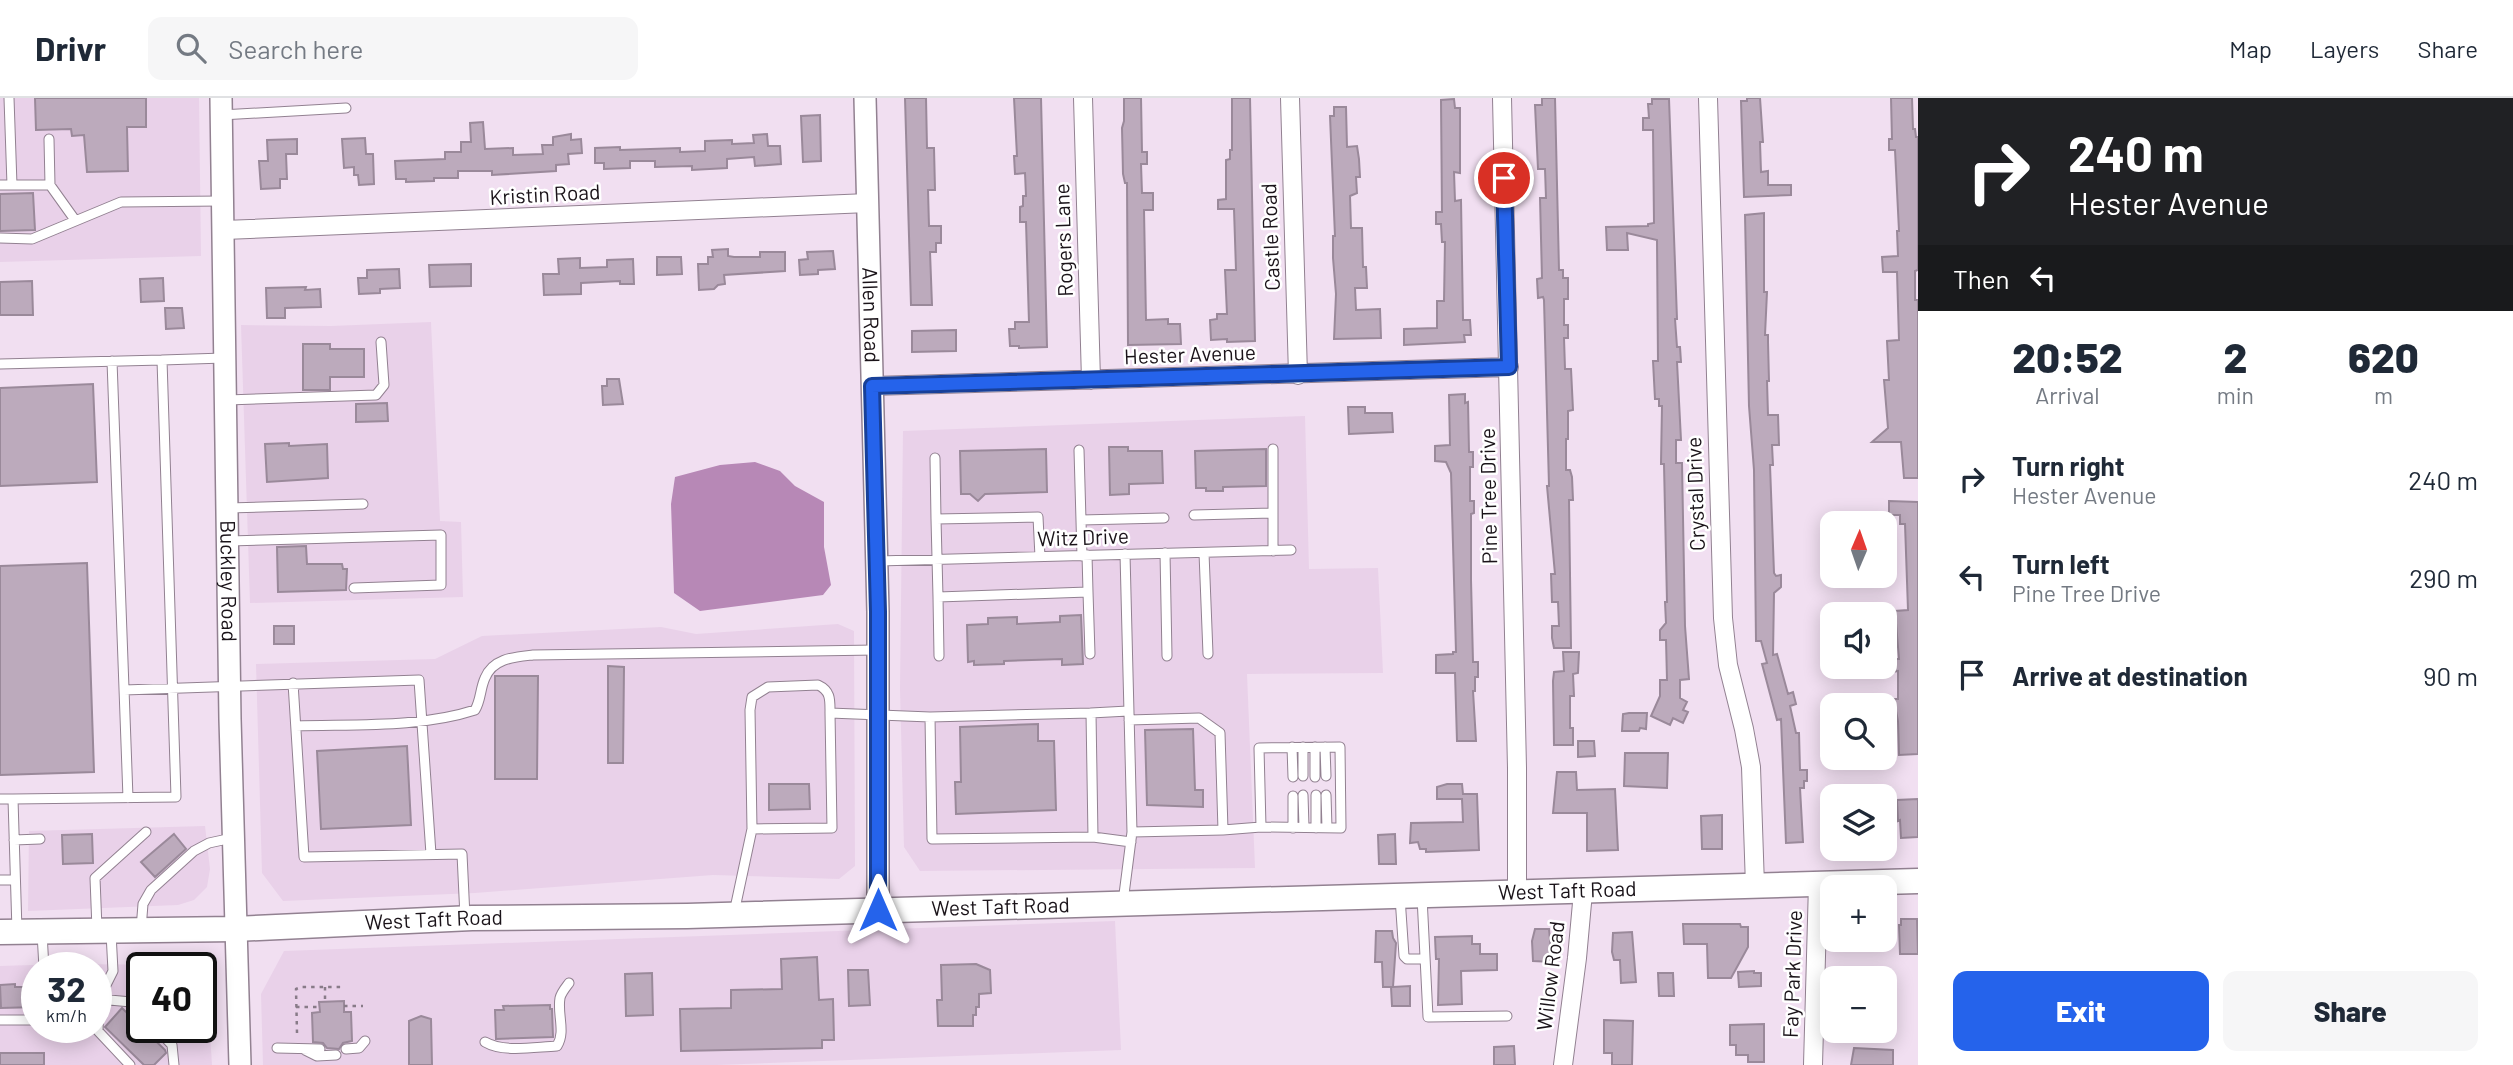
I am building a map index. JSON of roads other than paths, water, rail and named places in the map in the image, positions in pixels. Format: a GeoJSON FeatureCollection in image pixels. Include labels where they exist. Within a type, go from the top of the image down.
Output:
{"type":"FeatureCollection","features":[{"type":"Feature","properties":{"kind":"main road","name":"West Taft Road"},"geometry":{"type":"LineString","coordinates":[[19,932],[235,929],[465,919],[733,915],[1918,881]]}},
{"type":"Feature","properties":{"kind":"street","name":"Allen Road"},"geometry":{"type":"LineString","coordinates":[[865,98],[877,561],[878,910]]}},
{"type":"Feature","properties":{"kind":"street","name":"Rogers Lane"},"geometry":{"type":"LineString","coordinates":[[1083,98],[1091,380]]}},
{"type":"Feature","properties":{"kind":"street","name":"Castle Road"},"geometry":{"type":"LineString","coordinates":[[1290,98],[1298,374]]}},
{"type":"Feature","properties":{"kind":"street","name":"Pine Tree Drive"},"geometry":{"type":"LineString","coordinates":[[1502,98],[1517,754],[1517,892]]}},
{"type":"Feature","properties":{"kind":"street","name":"Crystal Drive"},"geometry":{"type":"LineString","coordinates":[[1708,98],[1723,618],[1728,665],[1751,767],[1755,886]]}},
{"type":"Feature","properties":{"kind":"street","name":"Buckley Road"},"geometry":{"type":"LineString","coordinates":[[221,106],[233,838],[240,1065]]}},
{"type":"Feature","properties":{"kind":"street","name":"Kristin Road"},"geometry":{"type":"LineString","coordinates":[[224,230],[868,203]]}},
{"type":"Feature","properties":{"kind":"street","name":"Hester Avenue"},"geometry":{"type":"LineString","coordinates":[[872,386],[1509,367]]}},
{"type":"Feature","properties":{"kind":"street","name":"Fay Park Drive"},"geometry":{"type":"LineString","coordinates":[[1813,1065],[1818,884]]}},
{"type":"Feature","properties":{"kind":"street","name":"Willow Road"},"geometry":{"type":"LineString","coordinates":[[1563,1065],[1583,891]]}},
{"type":"Feature","properties":{"kind":"lane"},"geometry":{"type":"LineString","coordinates":[[9,98],[12,185]]}},
{"type":"Feature","properties":{"kind":"lane"},"geometry":{"type":"LineString","coordinates":[[221,106],[346,108]]}},
{"type":"Feature","properties":{"kind":"lane"},"geometry":{"type":"LineString","coordinates":[[49,139],[50,185],[75,220]]}},
{"type":"Feature","properties":{"kind":"lane"},"geometry":{"type":"LineString","coordinates":[[0,185],[50,185]]}},
{"type":"Feature","properties":{"kind":"lane"},"geometry":{"type":"LineString","coordinates":[[0,238],[32,239],[121,202],[223,201]]}},
{"type":"Feature","properties":{"kind":"lane"},"geometry":{"type":"LineString","coordinates":[[227,400],[376,396],[384,385],[381,342]]}},
{"type":"Feature","properties":{"kind":"lane"},"geometry":{"type":"LineString","coordinates":[[0,364],[226,358]]}},
{"type":"Feature","properties":{"kind":"lane"},"geometry":{"type":"LineString","coordinates":[[0,799],[176,797],[162,360]]}},
{"type":"Feature","properties":{"kind":"lane"},"geometry":{"type":"LineString","coordinates":[[112,361],[128,798]]}},
{"type":"Feature","properties":{"kind":"lane"},"geometry":{"type":"LineString","coordinates":[[1273,449],[1273,551]]}},
{"type":"Feature","properties":{"kind":"lane"},"geometry":{"type":"LineString","coordinates":[[1079,450],[1090,654]]}},
{"type":"Feature","properties":{"kind":"lane"},"geometry":{"type":"LineString","coordinates":[[935,458],[939,656]]}},
{"type":"Feature","properties":{"kind":"lane"},"geometry":{"type":"LineString","coordinates":[[228,508],[363,504]]}},
{"type":"Feature","properties":{"kind":"lane"},"geometry":{"type":"LineString","coordinates":[[1194,515],[1273,513]]}},
{"type":"Feature","properties":{"kind":"lane"},"geometry":{"type":"LineString","coordinates":[[936,519],[1038,517],[1040,557]]}},
{"type":"Feature","properties":{"kind":"lane"},"geometry":{"type":"LineString","coordinates":[[1081,520],[1164,518]]}},
{"type":"Feature","properties":{"kind":"lane"},"geometry":{"type":"LineString","coordinates":[[229,541],[441,535],[441,585],[354,588]]}},
{"type":"Feature","properties":{"kind":"lane","name":"Witz Drive"},"geometry":{"type":"LineString","coordinates":[[877,561],[1291,550]]}},
{"type":"Feature","properties":{"kind":"lane"},"geometry":{"type":"LineString","coordinates":[[1204,552],[1208,654]]}},
{"type":"Feature","properties":{"kind":"lane"},"geometry":{"type":"LineString","coordinates":[[1165,553],[1167,656]]}},
{"type":"Feature","properties":{"kind":"lane"},"geometry":{"type":"LineString","coordinates":[[1123,904],[1131,837],[1125,554]]}},
{"type":"Feature","properties":{"kind":"lane"},"geometry":{"type":"LineString","coordinates":[[938,597],[1088,592]]}},
{"type":"Feature","properties":{"kind":"lane"},"geometry":{"type":"LineString","coordinates":[[296,726],[422,721],[455,717],[475,710],[480,701],[485,677],[494,665],[509,658],[533,655],[878,650]]}},
{"type":"Feature","properties":{"kind":"lane"},"geometry":{"type":"LineString","coordinates":[[124,691],[419,680],[431,855]]}},
{"type":"Feature","properties":{"kind":"lane"},"geometry":{"type":"LineString","coordinates":[[293,684],[304,857],[461,854],[465,919]]}},
{"type":"Feature","properties":{"kind":"lane"},"geometry":{"type":"LineString","coordinates":[[733,915],[752,829],[752,697],[768,687],[818,685],[830,696],[832,828],[752,829]]}},
{"type":"Feature","properties":{"kind":"lane"},"geometry":{"type":"LineString","coordinates":[[830,713],[930,717],[1091,713],[1199,718],[1220,733],[1223,830]]}},
{"type":"Feature","properties":{"kind":"lane"},"geometry":{"type":"LineString","coordinates":[[1091,713],[1093,837]]}},
{"type":"Feature","properties":{"kind":"lane"},"geometry":{"type":"LineString","coordinates":[[930,717],[932,839],[1131,837],[1261,827],[1341,828],[1340,747],[1259,748],[1261,827]]}},
{"type":"Feature","properties":{"kind":"lane"},"geometry":{"type":"LineString","coordinates":[[1298,747],[1298,777]]}},
{"type":"Feature","properties":{"kind":"lane"},"geometry":{"type":"LineString","coordinates":[[1315,747],[1315,777]]}},
{"type":"Feature","properties":{"kind":"lane"},"geometry":{"type":"LineString","coordinates":[[1325,747],[1326,776]]}},
{"type":"Feature","properties":{"kind":"lane"},"geometry":{"type":"LineString","coordinates":[[1316,795],[1316,828]]}},
{"type":"Feature","properties":{"kind":"lane"},"geometry":{"type":"LineString","coordinates":[[1326,795],[1327,828]]}},
{"type":"Feature","properties":{"kind":"lane"},"geometry":{"type":"LineString","coordinates":[[1293,796],[1293,828]]}},
{"type":"Feature","properties":{"kind":"lane"},"geometry":{"type":"LineString","coordinates":[[1303,796],[1304,827]]}},
{"type":"Feature","properties":{"kind":"lane"},"geometry":{"type":"LineString","coordinates":[[13,799],[19,932],[33,952]]}},
{"type":"Feature","properties":{"kind":"lane"},"geometry":{"type":"LineString","coordinates":[[109,952],[95,878],[146,832]]}},
{"type":"Feature","properties":{"kind":"lane"},"geometry":{"type":"LineString","coordinates":[[141,930],[143,904],[152,890],[194,850],[209,843],[233,838]]}},
{"type":"Feature","properties":{"kind":"lane"},"geometry":{"type":"LineString","coordinates":[[14,840],[40,839]]}},
{"type":"Feature","properties":{"kind":"lane"},"geometry":{"type":"LineString","coordinates":[[0,880],[15,880]]}},
{"type":"Feature","properties":{"kind":"lane"},"geometry":{"type":"LineString","coordinates":[[1411,895],[1425,959],[1428,1017],[1507,1016]]}},
{"type":"Feature","properties":{"kind":"lane"},"geometry":{"type":"LineString","coordinates":[[1411,895],[1404,956],[1407,960],[1425,959]]}},
{"type":"Feature","properties":{"kind":"lane"},"geometry":{"type":"LineString","coordinates":[[485,1042],[493,1047],[556,1046],[560,1041],[561,1029],[560,997],[569,983]]}},
{"type":"Feature","properties":{"kind":"lane"},"geometry":{"type":"LineString","coordinates":[[0,1020],[21,1020]]}},
{"type":"Feature","properties":{"kind":"lane"},"geometry":{"type":"LineString","coordinates":[[112,1040],[131,1062]]}},
{"type":"Feature","properties":{"kind":"lane"},"geometry":{"type":"LineString","coordinates":[[304,1049],[310,1054],[346,1052],[363,1046],[365,1041]]}},
{"type":"Feature","properties":{"kind":"lane"},"geometry":{"type":"LineString","coordinates":[[170,1043],[173,1045],[174,1065]]}},
{"type":"Feature","properties":{"kind":"lane"},"geometry":{"type":"LineString","coordinates":[[277,1048],[320,1049]]}}]}
